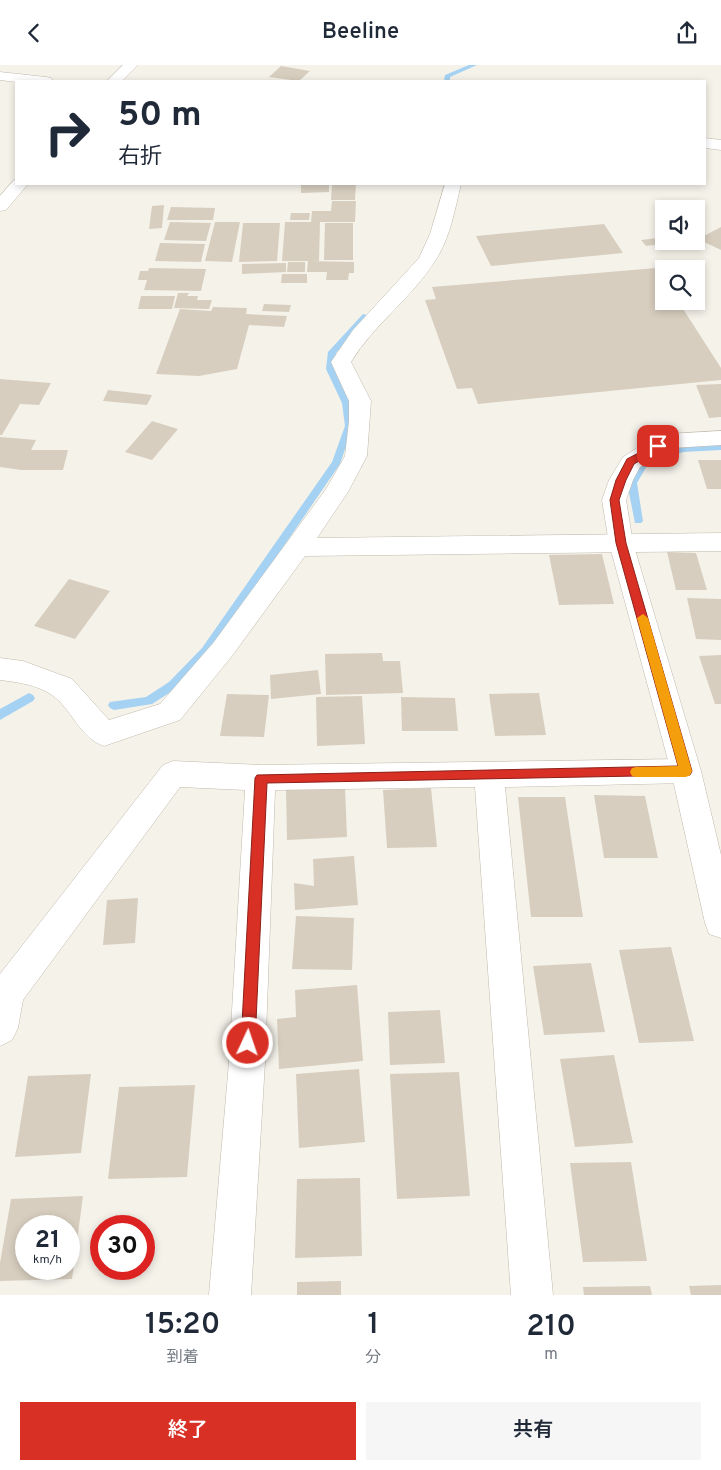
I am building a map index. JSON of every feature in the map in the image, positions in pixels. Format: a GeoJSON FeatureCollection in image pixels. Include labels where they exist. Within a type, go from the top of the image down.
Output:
{"type":"FeatureCollection","features":[{"type":"Feature","properties":{"kind":"street"},"geometry":{"type":"LineString","coordinates":[[115,80],[131,65]]}},
{"type":"Feature","properties":{"kind":"street"},"geometry":{"type":"LineString","coordinates":[[0,77],[34,80]]}},
{"type":"Feature","properties":{"kind":"street"},"geometry":{"type":"LineString","coordinates":[[706,143],[721,145]]}},
{"type":"Feature","properties":{"kind":"street"},"geometry":{"type":"LineString","coordinates":[[0,206],[19,185]]}},
{"type":"Feature","properties":{"kind":"street"},"geometry":{"type":"LineString","coordinates":[[0,669],[24,672],[62,687],[104,735],[170,712],[223,649],[298,547],[336,492],[356,456],[360,401],[341,362],[350,345],[399,294],[428,259],[446,212],[453,185]]}},
{"type":"Feature","properties":{"kind":"street"},"geometry":{"type":"LineString","coordinates":[[721,438],[668,441],[631,462],[621,480],[614,500],[621,543],[686,771],[721,923]]}},
{"type":"Feature","properties":{"kind":"street"},"geometry":{"type":"LineString","coordinates":[[298,547],[721,542]]}},
{"type":"Feature","properties":{"kind":"street"},"geometry":{"type":"LineString","coordinates":[[0,1028],[7,993],[173,774],[261,778],[686,771]]}},
{"type":"Feature","properties":{"kind":"street"},"geometry":{"type":"LineString","coordinates":[[489,774],[532,1295]]}},
{"type":"Feature","properties":{"kind":"street"},"geometry":{"type":"LineString","coordinates":[[230,1295],[247,1062],[261,778]]}},
{"type":"Feature","properties":{"kind":"building"},"geometry":{"type":"Polygon","coordinates":[[[281,66],[310,71],[300,80],[269,77],[281,66]]]}},
{"type":"Feature","properties":{"kind":"building"},"geometry":{"type":"Polygon","coordinates":[[[301,185],[329,185],[329,192],[301,193],[301,185]]]}},
{"type":"Feature","properties":{"kind":"building"},"geometry":{"type":"Polygon","coordinates":[[[332,185],[356,185],[355,200],[331,200],[332,185]]]}},
{"type":"Feature","properties":{"kind":"building"},"geometry":{"type":"Polygon","coordinates":[[[332,201],[356,201],[355,222],[320,222],[319,261],[282,261],[285,222],[311,222],[312,211],[331,211],[332,201]]]}},
{"type":"Feature","properties":{"kind":"building"},"geometry":{"type":"Polygon","coordinates":[[[164,205],[162,228],[149,229],[152,206],[164,205]]]}},
{"type":"Feature","properties":{"kind":"building"},"geometry":{"type":"Polygon","coordinates":[[[171,207],[215,208],[213,220],[167,220],[171,207]]]}},
{"type":"Feature","properties":{"kind":"building"},"geometry":{"type":"Polygon","coordinates":[[[291,213],[310,213],[309,220],[290,220],[291,213]]]}},
{"type":"Feature","properties":{"kind":"building"},"geometry":{"type":"Polygon","coordinates":[[[170,222],[211,223],[206,241],[164,240],[170,222]]]}},
{"type":"Feature","properties":{"kind":"building"},"geometry":{"type":"Polygon","coordinates":[[[215,222],[240,222],[232,262],[205,261],[215,222]]]}},
{"type":"Feature","properties":{"kind":"building"},"geometry":{"type":"Polygon","coordinates":[[[243,223],[280,223],[277,261],[239,262],[243,223]]]}},
{"type":"Feature","properties":{"kind":"building"},"geometry":{"type":"Polygon","coordinates":[[[325,223],[353,223],[353,260],[324,260],[325,223]]]}},
{"type":"Feature","properties":{"kind":"building"},"geometry":{"type":"Polygon","coordinates":[[[604,224],[623,253],[491,266],[476,236],[604,224]]]}},
{"type":"Feature","properties":{"kind":"building"},"geometry":{"type":"Polygon","coordinates":[[[721,227],[721,250],[705,242],[705,235],[721,227]]]}},
{"type":"Feature","properties":{"kind":"building"},"geometry":{"type":"Polygon","coordinates":[[[655,238],[655,245],[646,246],[641,240],[655,238]]]}},
{"type":"Feature","properties":{"kind":"building"},"geometry":{"type":"Polygon","coordinates":[[[160,243],[205,244],[201,262],[155,261],[160,243]]]}},
{"type":"Feature","properties":{"kind":"building"},"geometry":{"type":"Polygon","coordinates":[[[308,261],[354,262],[354,273],[349,273],[348,280],[326,280],[327,272],[307,272],[308,261]]]}},
{"type":"Feature","properties":{"kind":"building"},"geometry":{"type":"Polygon","coordinates":[[[288,262],[305,262],[305,272],[287,272],[288,262]]]}},
{"type":"Feature","properties":{"kind":"building"},"geometry":{"type":"Polygon","coordinates":[[[286,263],[286,272],[242,274],[242,264],[286,263]]]}},
{"type":"Feature","properties":{"kind":"building"},"geometry":{"type":"Polygon","coordinates":[[[149,268],[206,269],[201,291],[144,290],[147,280],[138,280],[140,271],[148,271],[149,268]]]}},
{"type":"Feature","properties":{"kind":"building"},"geometry":{"type":"Polygon","coordinates":[[[655,268],[655,310],[684,310],[721,368],[721,380],[478,404],[472,388],[457,389],[425,300],[436,299],[432,287],[655,268]]]}},
{"type":"Feature","properties":{"kind":"building"},"geometry":{"type":"Polygon","coordinates":[[[282,274],[307,274],[307,283],[281,283],[282,274]]]}},
{"type":"Feature","properties":{"kind":"building"},"geometry":{"type":"Polygon","coordinates":[[[178,293],[189,293],[187,296],[198,296],[197,300],[212,300],[209,309],[174,308],[178,293]]]}},
{"type":"Feature","properties":{"kind":"building"},"geometry":{"type":"Polygon","coordinates":[[[141,296],[175,296],[172,309],[138,309],[141,296]]]}},
{"type":"Feature","properties":{"kind":"building"},"geometry":{"type":"Polygon","coordinates":[[[264,304],[291,305],[289,312],[262,311],[264,304]]]}},
{"type":"Feature","properties":{"kind":"building"},"geometry":{"type":"Polygon","coordinates":[[[213,307],[247,308],[246,314],[287,316],[284,327],[249,325],[237,369],[199,376],[156,374],[180,309],[211,311],[213,307]]]}},
{"type":"Feature","properties":{"kind":"building"},"geometry":{"type":"Polygon","coordinates":[[[0,379],[51,383],[39,405],[20,404],[2,435],[0,435],[0,379]]]}},
{"type":"Feature","properties":{"kind":"building"},"geometry":{"type":"Polygon","coordinates":[[[721,384],[721,417],[709,418],[696,385],[721,384]]]}},
{"type":"Feature","properties":{"kind":"building"},"geometry":{"type":"Polygon","coordinates":[[[108,390],[152,395],[147,405],[103,401],[108,390]]]}},
{"type":"Feature","properties":{"kind":"building"},"geometry":{"type":"Polygon","coordinates":[[[152,421],[178,429],[152,460],[125,452],[152,421]]]}},
{"type":"Feature","properties":{"kind":"building"},"geometry":{"type":"Polygon","coordinates":[[[0,437],[36,440],[31,450],[68,450],[63,470],[21,470],[0,467],[0,437]]]}},
{"type":"Feature","properties":{"kind":"building"},"geometry":{"type":"Polygon","coordinates":[[[698,460],[721,460],[721,489],[707,489],[698,460]]]}},
{"type":"Feature","properties":{"kind":"building"},"geometry":{"type":"Polygon","coordinates":[[[667,552],[696,553],[707,590],[676,590],[667,552]]]}},
{"type":"Feature","properties":{"kind":"building"},"geometry":{"type":"Polygon","coordinates":[[[602,554],[614,604],[559,605],[549,555],[602,554]]]}},
{"type":"Feature","properties":{"kind":"building"},"geometry":{"type":"Polygon","coordinates":[[[69,579],[110,591],[75,639],[34,626],[69,579]]]}},
{"type":"Feature","properties":{"kind":"building"},"geometry":{"type":"Polygon","coordinates":[[[687,598],[721,599],[721,640],[696,639],[687,598]]]}},
{"type":"Feature","properties":{"kind":"building"},"geometry":{"type":"Polygon","coordinates":[[[382,653],[383,661],[400,661],[403,693],[326,695],[325,654],[382,653]]]}},
{"type":"Feature","properties":{"kind":"building"},"geometry":{"type":"Polygon","coordinates":[[[721,655],[721,704],[715,704],[699,656],[721,655]]]}},
{"type":"Feature","properties":{"kind":"building"},"geometry":{"type":"Polygon","coordinates":[[[318,670],[321,694],[271,699],[270,675],[318,670]]]}},
{"type":"Feature","properties":{"kind":"building"},"geometry":{"type":"Polygon","coordinates":[[[539,693],[546,735],[495,736],[489,694],[539,693]]]}},
{"type":"Feature","properties":{"kind":"building"},"geometry":{"type":"Polygon","coordinates":[[[227,694],[269,695],[264,737],[220,736],[227,694]]]}},
{"type":"Feature","properties":{"kind":"building"},"geometry":{"type":"Polygon","coordinates":[[[362,696],[365,744],[317,746],[316,697],[362,696]]]}},
{"type":"Feature","properties":{"kind":"building"},"geometry":{"type":"Polygon","coordinates":[[[401,697],[455,698],[458,731],[402,731],[401,697]]]}},
{"type":"Feature","properties":{"kind":"building"},"geometry":{"type":"Polygon","coordinates":[[[345,786],[347,837],[287,840],[286,789],[345,786]]]}},
{"type":"Feature","properties":{"kind":"building"},"geometry":{"type":"Polygon","coordinates":[[[431,788],[437,847],[387,848],[383,790],[431,788]]]}},
{"type":"Feature","properties":{"kind":"building"},"geometry":{"type":"Polygon","coordinates":[[[594,795],[645,796],[658,858],[604,858],[594,795]]]}},
{"type":"Feature","properties":{"kind":"building"},"geometry":{"type":"Polygon","coordinates":[[[518,797],[565,797],[583,917],[531,917],[518,797]]]}},
{"type":"Feature","properties":{"kind":"building"},"geometry":{"type":"Polygon","coordinates":[[[354,856],[358,905],[295,910],[294,883],[314,886],[313,859],[354,856]]]}},
{"type":"Feature","properties":{"kind":"building"},"geometry":{"type":"Polygon","coordinates":[[[138,898],[135,943],[103,945],[107,900],[138,898]]]}},
{"type":"Feature","properties":{"kind":"building"},"geometry":{"type":"Polygon","coordinates":[[[296,916],[354,918],[352,970],[292,969],[296,916]]]}},
{"type":"Feature","properties":{"kind":"building"},"geometry":{"type":"Polygon","coordinates":[[[671,947],[694,1041],[639,1043],[619,950],[671,947]]]}},
{"type":"Feature","properties":{"kind":"building"},"geometry":{"type":"Polygon","coordinates":[[[591,963],[605,1032],[544,1035],[533,966],[591,963]]]}},
{"type":"Feature","properties":{"kind":"building"},"geometry":{"type":"Polygon","coordinates":[[[357,985],[363,1061],[279,1069],[277,1019],[296,1017],[295,990],[357,985]]]}},
{"type":"Feature","properties":{"kind":"building"},"geometry":{"type":"Polygon","coordinates":[[[440,1010],[445,1063],[390,1065],[388,1012],[440,1010]]]}},
{"type":"Feature","properties":{"kind":"building"},"geometry":{"type":"Polygon","coordinates":[[[614,1055],[633,1143],[575,1147],[560,1059],[614,1055]]]}},
{"type":"Feature","properties":{"kind":"building"},"geometry":{"type":"Polygon","coordinates":[[[359,1069],[365,1142],[299,1148],[296,1074],[359,1069]]]}},
{"type":"Feature","properties":{"kind":"building"},"geometry":{"type":"Polygon","coordinates":[[[459,1072],[470,1196],[397,1199],[390,1074],[459,1072]]]}},
{"type":"Feature","properties":{"kind":"building"},"geometry":{"type":"Polygon","coordinates":[[[91,1074],[81,1153],[15,1157],[28,1076],[91,1074]]]}},
{"type":"Feature","properties":{"kind":"building"},"geometry":{"type":"Polygon","coordinates":[[[195,1085],[187,1177],[108,1179],[119,1087],[195,1085]]]}},
{"type":"Feature","properties":{"kind":"building"},"geometry":{"type":"Polygon","coordinates":[[[631,1162],[647,1261],[583,1262],[570,1163],[631,1162]]]}},
{"type":"Feature","properties":{"kind":"building"},"geometry":{"type":"Polygon","coordinates":[[[360,1178],[362,1256],[295,1258],[297,1179],[360,1178]]]}},
{"type":"Feature","properties":{"kind":"building"},"geometry":{"type":"Polygon","coordinates":[[[83,1196],[80,1219],[80,1215],[15,1215],[15,1280],[36,1280],[0,1281],[0,1263],[11,1199],[83,1196]]]}},
{"type":"Feature","properties":{"kind":"building"},"geometry":{"type":"Polygon","coordinates":[[[341,1281],[341,1295],[297,1295],[297,1282],[341,1281]]]}},
{"type":"Feature","properties":{"kind":"building"},"geometry":{"type":"Polygon","coordinates":[[[721,1285],[721,1295],[691,1295],[689,1286],[721,1285]]]}},
{"type":"Feature","properties":{"kind":"building"},"geometry":{"type":"Polygon","coordinates":[[[650,1286],[652,1295],[584,1295],[583,1287],[650,1286]]]}},
{"type":"Feature","properties":{"kind":"waterway"},"geometry":{"type":"LineString","coordinates":[[447,80],[447,76],[474,65]]}},
{"type":"Feature","properties":{"kind":"waterway"},"geometry":{"type":"LineString","coordinates":[[114,705],[148,701],[173,685],[206,651],[337,462],[349,426],[346,403],[330,369],[332,352],[366,316]]}},
{"type":"Feature","properties":{"kind":"waterway"},"geometry":{"type":"LineString","coordinates":[[638,521],[632,483],[645,462],[682,449],[721,447]]}},
{"type":"Feature","properties":{"kind":"waterway"},"geometry":{"type":"LineString","coordinates":[[0,715],[29,698]]}},
{"type":"Feature","properties":{"kind":"slow traffic"},"geometry":{"type":"LineString","coordinates":[[636,772],[686,771],[643,618]]}},
{"type":"Feature","properties":{"kind":"route"},"geometry":{"type":"LineString","coordinates":[[248,1043],[261,778],[686,771],[621,543],[614,500],[621,480],[631,462],[658,446]]}}]}
